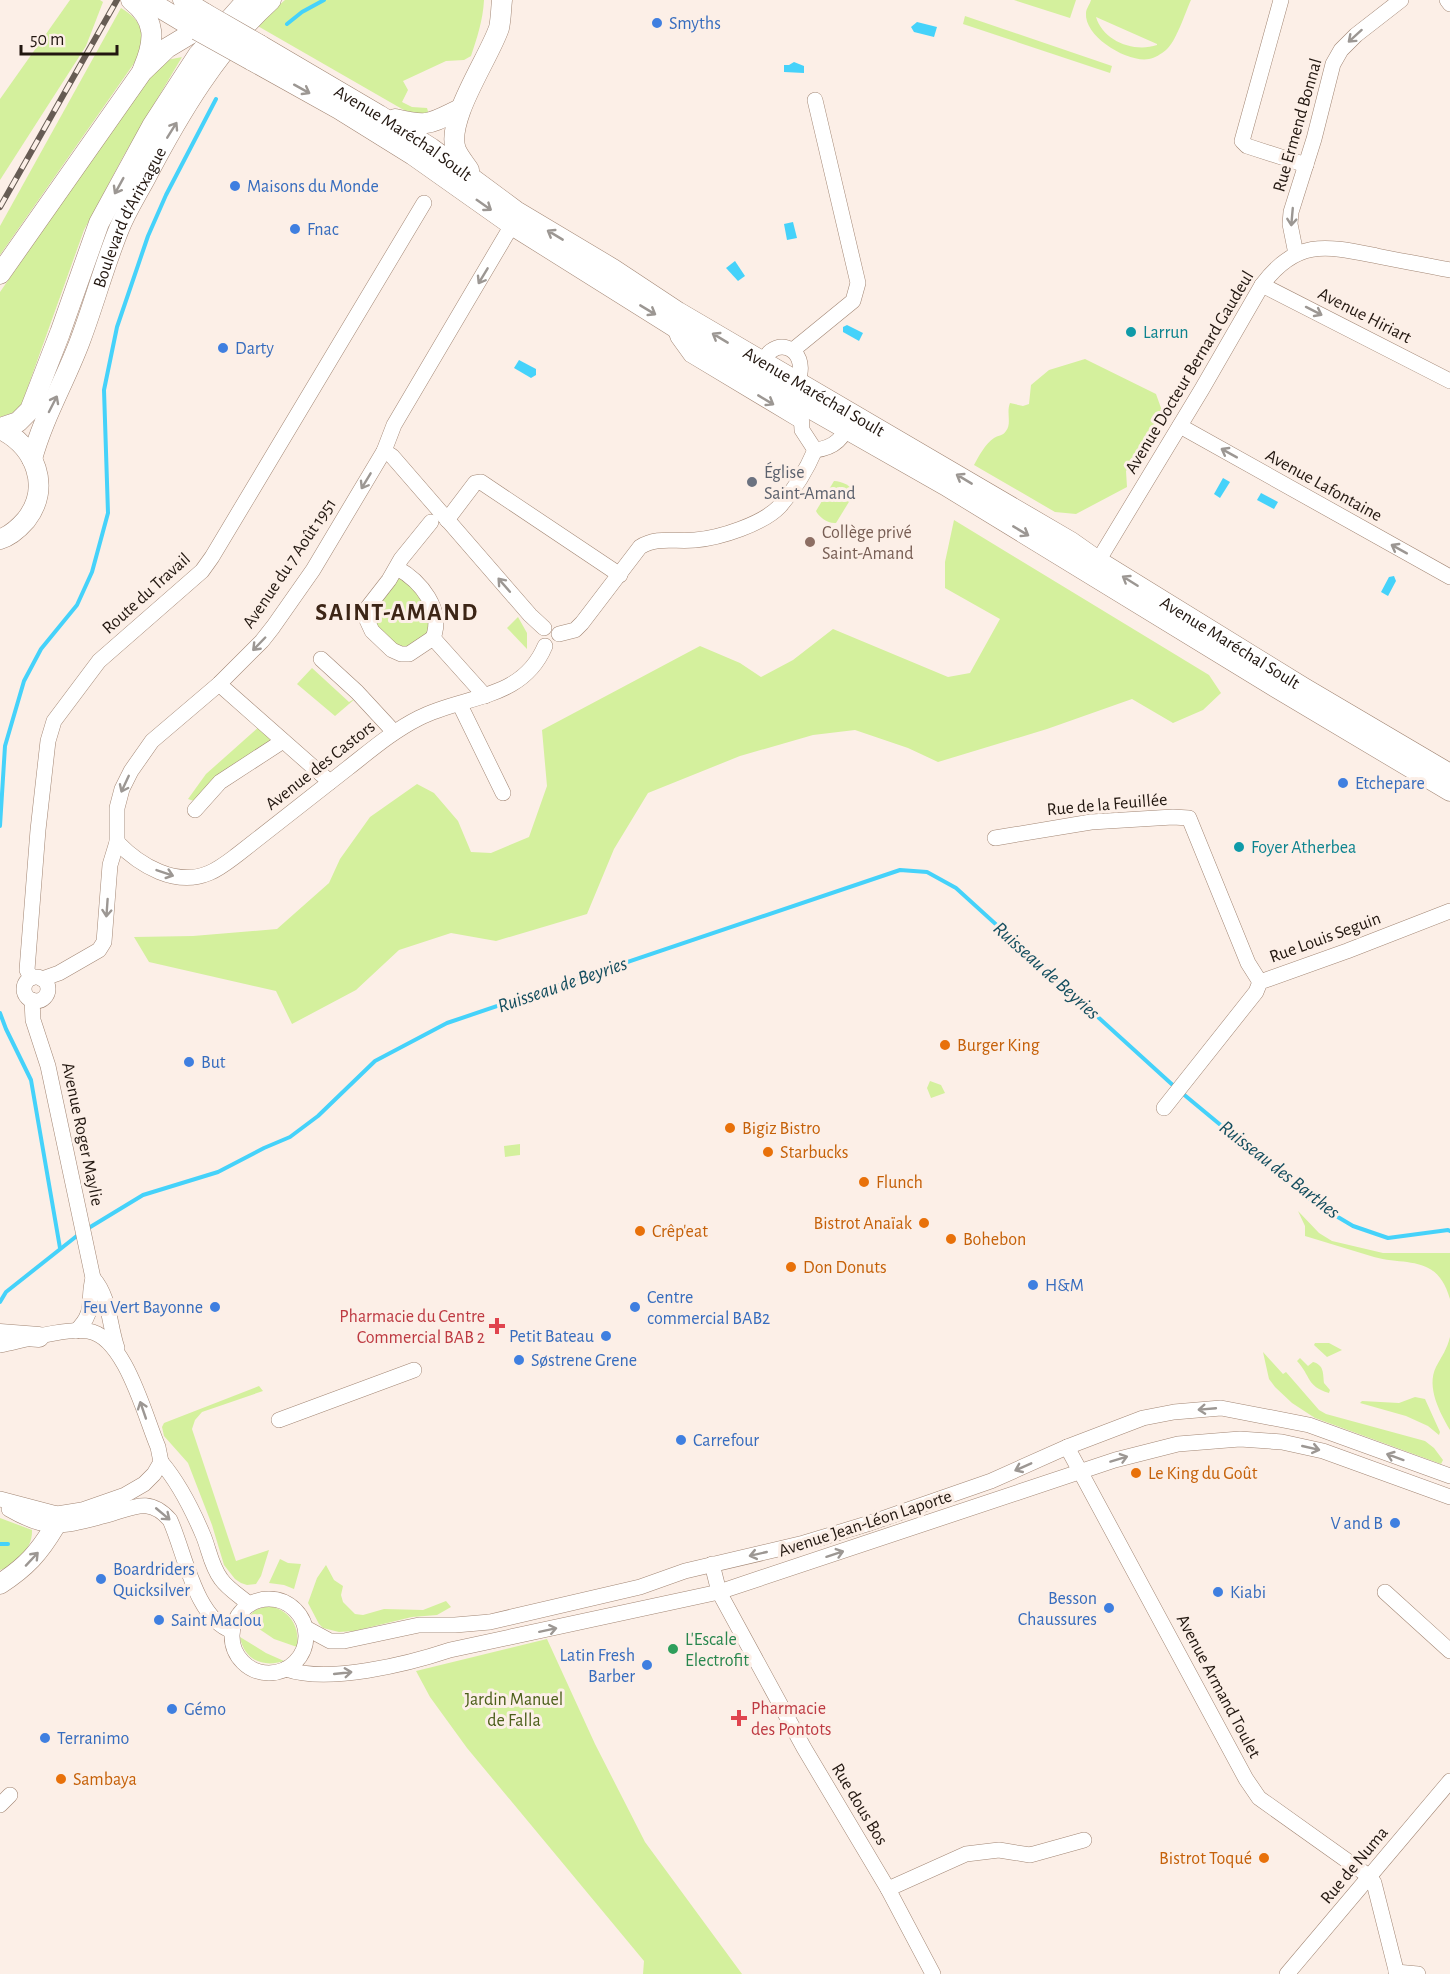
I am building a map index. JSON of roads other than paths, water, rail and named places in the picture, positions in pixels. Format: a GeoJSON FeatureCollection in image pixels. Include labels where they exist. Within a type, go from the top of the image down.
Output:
{"type":"FeatureCollection","features":[{"type":"Feature","properties":{"kind":"main road"},"geometry":{"type":"LineString","coordinates":[[183,0],[201,22]]}},
{"type":"Feature","properties":{"kind":"main road","name":"Boulevard d'Aritxague"},"geometry":{"type":"LineString","coordinates":[[0,429],[18,422],[30,410],[99,223],[152,126],[198,56],[247,0]]}},
{"type":"Feature","properties":{"kind":"main road","name":"Boulevard d'Aritxague"},"geometry":{"type":"LineString","coordinates":[[33,459],[39,431],[57,397],[80,342],[124,218],[170,132],[214,66],[248,20],[271,0]]}},
{"type":"Feature","properties":{"kind":"main road"},"geometry":{"type":"LineString","coordinates":[[475,179],[456,149],[455,137],[460,109],[496,35],[502,0]]}},
{"type":"Feature","properties":{"kind":"main road"},"geometry":{"type":"LineString","coordinates":[[138,1],[201,22],[256,53],[413,155],[512,225],[674,326],[761,371],[801,412],[849,421],[945,485],[1450,791]]}},
{"type":"Feature","properties":{"kind":"main road"},"geometry":{"type":"LineString","coordinates":[[138,1],[152,28],[152,49],[142,72]]}},
{"type":"Feature","properties":{"kind":"main road"},"geometry":{"type":"LineString","coordinates":[[0,274],[142,72],[167,48],[201,22]]}},
{"type":"Feature","properties":{"kind":"main road","name":"Avenue Maréchal Soult"},"geometry":{"type":"LineString","coordinates":[[256,53],[379,115],[475,179],[516,211],[678,312],[761,371],[797,383],[849,421],[1071,542],[1304,688],[1450,774]]}},
{"type":"Feature","properties":{"kind":"main road"},"geometry":{"type":"LineString","coordinates":[[379,115],[422,125],[434,122],[460,109]]}},
{"type":"Feature","properties":{"kind":"main road"},"geometry":{"type":"LineString","coordinates":[[0,429],[24,445],[33,459],[38,487],[36,501],[30,514],[20,528],[2,541]]}},
{"type":"Feature","properties":{"kind":"main road"},"geometry":{"type":"LineString","coordinates":[[0,1334],[39,1337]]}},
{"type":"Feature","properties":{"kind":"main road"},"geometry":{"type":"LineString","coordinates":[[0,1584],[21,1571],[41,1549],[55,1526]]}},
{"type":"Feature","properties":{"kind":"street"},"geometry":{"type":"LineString","coordinates":[[1281,0],[1242,141],[1247,146],[1306,165]]}},
{"type":"Feature","properties":{"kind":"street","name":"Rue Ermend Bonnal"},"geometry":{"type":"LineString","coordinates":[[1296,254],[1290,224],[1291,212],[1333,64],[1341,50],[1356,35],[1401,0]]}},
{"type":"Feature","properties":{"kind":"street"},"geometry":{"type":"LineString","coordinates":[[1448,0],[1450,4]]}},
{"type":"Feature","properties":{"kind":"street"},"geometry":{"type":"LineString","coordinates":[[793,350],[853,301],[858,283],[815,100]]}},
{"type":"Feature","properties":{"kind":"street","name":"Route du Travail"},"geometry":{"type":"LineString","coordinates":[[32,1000],[24,991],[25,983],[36,978],[27,970],[48,741],[54,721],[99,661],[202,571],[212,557],[424,203]]}},
{"type":"Feature","properties":{"kind":"street","name":"Avenue du 7 Août 1951"},"geometry":{"type":"LineString","coordinates":[[36,978],[59,973],[99,950],[104,942],[110,865],[117,842],[117,808],[122,789],[152,741],[219,684],[262,641],[313,570],[384,451],[394,425],[512,225]]}},
{"type":"Feature","properties":{"kind":"street","name":"Avenue Docteur Bernard Gaudeul"},"geometry":{"type":"LineString","coordinates":[[1098,561],[1273,270],[1296,254],[1316,248],[1335,248],[1450,270]]}},
{"type":"Feature","properties":{"kind":"street","name":"Avenue Hiriart"},"geometry":{"type":"LineString","coordinates":[[1262,285],[1450,381]]}},
{"type":"Feature","properties":{"kind":"street"},"geometry":{"type":"LineString","coordinates":[[674,326],[678,337],[691,355],[801,412],[802,430],[815,450]]}},
{"type":"Feature","properties":{"kind":"street"},"geometry":{"type":"LineString","coordinates":[[761,371],[771,350],[782,347],[793,350],[801,365],[797,383]]}},
{"type":"Feature","properties":{"kind":"street"},"geometry":{"type":"LineString","coordinates":[[815,450],[831,447],[839,441],[849,421]]}},
{"type":"Feature","properties":{"kind":"street","name":"Avenue Lafontaine"},"geometry":{"type":"LineString","coordinates":[[1180,426],[1450,577]]}},
{"type":"Feature","properties":{"kind":"street"},"geometry":{"type":"LineString","coordinates":[[560,634],[575,630],[640,547],[651,541],[710,538],[734,531],[763,518],[779,507],[811,460],[815,450]]}},
{"type":"Feature","properties":{"kind":"street"},"geometry":{"type":"LineString","coordinates":[[384,451],[392,456],[544,628]]}},
{"type":"Feature","properties":{"kind":"street"},"geometry":{"type":"LineString","coordinates":[[447,520],[475,483],[481,482],[620,575]]}},
{"type":"Feature","properties":{"kind":"street"},"geometry":{"type":"LineString","coordinates":[[397,568],[409,576],[433,604],[436,629],[433,638],[409,654],[392,651],[372,631],[366,618],[368,607],[397,568],[401,559],[431,522]]}},
{"type":"Feature","properties":{"kind":"street"},"geometry":{"type":"LineString","coordinates":[[553,627],[560,634],[560,640],[556,645],[545,646],[541,642],[539,636],[544,628],[553,627]]}},
{"type":"Feature","properties":{"kind":"street"},"geometry":{"type":"LineString","coordinates":[[433,638],[485,696]]}},
{"type":"Feature","properties":{"kind":"street","name":"Avenue des Castors"},"geometry":{"type":"LineString","coordinates":[[117,842],[143,863],[177,878],[210,873],[237,855],[394,732],[432,712],[460,705],[511,685],[536,663],[545,646]]}},
{"type":"Feature","properties":{"kind":"street"},"geometry":{"type":"LineString","coordinates":[[321,659],[357,692],[394,732]]}},
{"type":"Feature","properties":{"kind":"street"},"geometry":{"type":"LineString","coordinates":[[219,684],[330,782]]}},
{"type":"Feature","properties":{"kind":"street"},"geometry":{"type":"LineString","coordinates":[[460,705],[503,792]]}},
{"type":"Feature","properties":{"kind":"street"},"geometry":{"type":"LineString","coordinates":[[195,810],[220,782],[283,741]]}},
{"type":"Feature","properties":{"kind":"street","name":"Rue de la Feuillée"},"geometry":{"type":"LineString","coordinates":[[995,837],[1091,822],[1189,818],[1248,963],[1260,982]]}},
{"type":"Feature","properties":{"kind":"street","name":"Rue Louis Seguin"},"geometry":{"type":"LineString","coordinates":[[1164,1108],[1256,992],[1260,982],[1450,911]]}},
{"type":"Feature","properties":{"kind":"street","name":"Avenue Roger Maylie"},"geometry":{"type":"LineString","coordinates":[[32,1000],[33,1020],[48,1066],[93,1278],[90,1288],[92,1303],[88,1318],[75,1331]]}},
{"type":"Feature","properties":{"kind":"street","name":"Avenue Roger Maylie"},"geometry":{"type":"LineString","coordinates":[[93,1278],[99,1284],[108,1308],[112,1333],[158,1447],[160,1462]]}},
{"type":"Feature","properties":{"kind":"street"},"geometry":{"type":"LineString","coordinates":[[0,1345],[75,1331],[96,1333],[111,1344],[122,1359]]}},
{"type":"Feature","properties":{"kind":"street"},"geometry":{"type":"LineString","coordinates":[[279,1420],[414,1370]]}},
{"type":"Feature","properties":{"kind":"street","name":"Avenue Jean-Léon Laporte"},"geometry":{"type":"LineString","coordinates":[[306,1628],[330,1641],[344,1641],[418,1625],[490,1622],[640,1587],[712,1564],[804,1543],[903,1512],[991,1481],[1067,1447],[1143,1418],[1174,1412],[1221,1408],[1309,1425],[1450,1476]]}},
{"type":"Feature","properties":{"kind":"street","name":"Avenue Jean-Léon Laporte"},"geometry":{"type":"LineString","coordinates":[[285,1670],[318,1676],[351,1672],[426,1658],[450,1650],[719,1592],[1161,1447],[1240,1439],[1282,1442],[1323,1451],[1450,1497]]}},
{"type":"Feature","properties":{"kind":"street","name":"Avenue Armand Toulet"},"geometry":{"type":"LineString","coordinates":[[1067,1447],[1237,1762],[1259,1798],[1370,1877]]}},
{"type":"Feature","properties":{"kind":"street"},"geometry":{"type":"LineString","coordinates":[[0,1499],[57,1514],[82,1510],[125,1495],[144,1484],[154,1474],[160,1462],[174,1477],[203,1534],[213,1565],[221,1579],[249,1604]]}},
{"type":"Feature","properties":{"kind":"street"},"geometry":{"type":"LineString","coordinates":[[0,1499],[10,1510],[55,1526],[108,1515],[133,1505],[154,1507],[163,1512],[178,1536],[201,1600],[212,1618],[222,1628],[232,1631]]}},
{"type":"Feature","properties":{"kind":"street","name":"Rue dous Bos"},"geometry":{"type":"LineString","coordinates":[[712,1564],[719,1592],[804,1748],[888,1889],[933,1974]]}},
{"type":"Feature","properties":{"kind":"street"},"geometry":{"type":"LineString","coordinates":[[1385,1592],[1450,1651]]}},
{"type":"Feature","properties":{"kind":"street"},"geometry":{"type":"LineString","coordinates":[[267,1598],[278,1599],[288,1604],[297,1611],[306,1628],[304,1649],[294,1663],[276,1673],[256,1671],[247,1666],[235,1651],[232,1631],[235,1619],[249,1604],[267,1598]]}},
{"type":"Feature","properties":{"kind":"street","name":"Rue de Numa"},"geometry":{"type":"LineString","coordinates":[[1287,1974],[1450,1781]]}},
{"type":"Feature","properties":{"kind":"street"},"geometry":{"type":"LineString","coordinates":[[888,1889],[966,1854],[999,1850],[1030,1855],[1084,1840]]}},
{"type":"Feature","properties":{"kind":"street"},"geometry":{"type":"LineString","coordinates":[[1370,1877],[1374,1883],[1397,1973],[1418,1974]]}},
{"type":"Feature","properties":{"kind":"water"},"geometry":{"type":"Polygon","coordinates":[[[917,22],[937,27],[934,37],[914,32],[911,27],[917,22]]]}},
{"type":"Feature","properties":{"kind":"water"},"geometry":{"type":"Polygon","coordinates":[[[794,62],[804,66],[804,73],[784,72],[784,65],[794,62]]]}},
{"type":"Feature","properties":{"kind":"water"},"geometry":{"type":"Polygon","coordinates":[[[793,222],[797,238],[787,240],[784,224],[793,222]]]}},
{"type":"Feature","properties":{"kind":"water"},"geometry":{"type":"Polygon","coordinates":[[[735,261],[745,276],[738,281],[726,268],[735,261]]]}},
{"type":"Feature","properties":{"kind":"water"},"geometry":{"type":"Polygon","coordinates":[[[847,325],[863,333],[859,341],[843,332],[843,327],[847,325]]]}},
{"type":"Feature","properties":{"kind":"water"},"geometry":{"type":"Polygon","coordinates":[[[519,360],[536,369],[536,375],[531,378],[514,368],[519,360]]]}},
{"type":"Feature","properties":{"kind":"water"},"geometry":{"type":"Polygon","coordinates":[[[1223,478],[1230,482],[1220,498],[1214,494],[1223,478]]]}},
{"type":"Feature","properties":{"kind":"water"},"geometry":{"type":"Polygon","coordinates":[[[1261,493],[1278,502],[1274,509],[1257,500],[1261,493]]]}},
{"type":"Feature","properties":{"kind":"water"},"geometry":{"type":"Polygon","coordinates":[[[1394,576],[1396,581],[1388,596],[1381,592],[1389,577],[1394,576]]]}},
{"type":"Feature","properties":{"kind":"waterway"},"geometry":{"type":"LineString","coordinates":[[287,24],[302,12],[324,0]]}},
{"type":"Feature","properties":{"kind":"waterway"},"geometry":{"type":"LineString","coordinates":[[0,826],[5,746],[24,681],[41,649],[77,605],[92,572],[108,513],[104,390],[117,327],[148,236],[166,195],[216,99]]}},
{"type":"Feature","properties":{"kind":"waterway","name":"Ruisseau de Beyries"},"geometry":{"type":"LineString","coordinates":[[87,1229],[143,1195],[218,1172],[290,1137],[318,1116],[375,1061],[447,1023],[900,870],[927,872],[956,888],[1176,1088]]}},
{"type":"Feature","properties":{"kind":"waterway"},"geometry":{"type":"LineString","coordinates":[[0,1013],[31,1080],[60,1248]]}},
{"type":"Feature","properties":{"kind":"waterway","name":"Ruisseau des Barthes"},"geometry":{"type":"LineString","coordinates":[[1182,1093],[1316,1204],[1353,1226],[1388,1238],[1450,1231]]}},
{"type":"Feature","properties":{"kind":"waterway","name":"Ruisseau de Beyries"},"geometry":{"type":"LineString","coordinates":[[0,1302],[6,1292],[78,1235]]}},
{"type":"Feature","properties":{"kind":"waterway"},"geometry":{"type":"LineString","coordinates":[[0,1544],[8,1544]]}},
{"type":"Feature","properties":{"kind":"railway"},"geometry":{"type":"LineString","coordinates":[[0,207],[117,0]]}},
{"type":"Feature","properties":{"kind":"place","name":"Smyths"},"geometry":{"type":"Point","coordinates":[657,23]}},
{"type":"Feature","properties":{"kind":"place","name":"Maisons du Monde"},"geometry":{"type":"Point","coordinates":[235,186]}},
{"type":"Feature","properties":{"kind":"place","name":"Fnac"},"geometry":{"type":"Point","coordinates":[295,229]}},
{"type":"Feature","properties":{"kind":"place","name":"Larrun"},"geometry":{"type":"Point","coordinates":[1131,332]}},
{"type":"Feature","properties":{"kind":"place","name":"Darty"},"geometry":{"type":"Point","coordinates":[223,348]}},
{"type":"Feature","properties":{"kind":"place","name":"Église Saint-Amand"},"geometry":{"type":"Point","coordinates":[752,482]}},
{"type":"Feature","properties":{"kind":"place","name":"Collège privé Saint-Amand"},"geometry":{"type":"Point","coordinates":[810,542]}},
{"type":"Feature","properties":{"kind":"place","name":"Etchepare"},"geometry":{"type":"Point","coordinates":[1343,783]}},
{"type":"Feature","properties":{"kind":"place","name":"Foyer Atherbea"},"geometry":{"type":"Point","coordinates":[1239,847]}},
{"type":"Feature","properties":{"kind":"place","name":"Burger King"},"geometry":{"type":"Point","coordinates":[945,1045]}},
{"type":"Feature","properties":{"kind":"place","name":"But"},"geometry":{"type":"Point","coordinates":[189,1062]}},
{"type":"Feature","properties":{"kind":"place","name":"Bigiz Bistro"},"geometry":{"type":"Point","coordinates":[730,1128]}},
{"type":"Feature","properties":{"kind":"place","name":"Starbucks"},"geometry":{"type":"Point","coordinates":[768,1152]}},
{"type":"Feature","properties":{"kind":"place","name":"Flunch"},"geometry":{"type":"Point","coordinates":[864,1182]}},
{"type":"Feature","properties":{"kind":"place","name":"Bistrot Anaïak"},"geometry":{"type":"Point","coordinates":[924,1223]}},
{"type":"Feature","properties":{"kind":"place","name":"Crêp'eat"},"geometry":{"type":"Point","coordinates":[640,1231]}},
{"type":"Feature","properties":{"kind":"place","name":"Bohebon"},"geometry":{"type":"Point","coordinates":[951,1239]}},
{"type":"Feature","properties":{"kind":"place","name":"Don Donuts"},"geometry":{"type":"Point","coordinates":[791,1267]}},
{"type":"Feature","properties":{"kind":"place","name":"H&M"},"geometry":{"type":"Point","coordinates":[1033,1285]}},
{"type":"Feature","properties":{"kind":"place","name":"Feu Vert Bayonne"},"geometry":{"type":"Point","coordinates":[215,1307]}},
{"type":"Feature","properties":{"kind":"place","name":"Centre commercial BAB2"},"geometry":{"type":"Point","coordinates":[635,1307]}},
{"type":"Feature","properties":{"kind":"place","name":"Pharmacie du Centre Commercial BAB 2"},"geometry":{"type":"Point","coordinates":[497,1326]}},
{"type":"Feature","properties":{"kind":"place","name":"Petit Bateau"},"geometry":{"type":"Point","coordinates":[606,1336]}},
{"type":"Feature","properties":{"kind":"place","name":"Søstrene Grene"},"geometry":{"type":"Point","coordinates":[519,1360]}},
{"type":"Feature","properties":{"kind":"place","name":"Carrefour"},"geometry":{"type":"Point","coordinates":[681,1440]}},
{"type":"Feature","properties":{"kind":"place","name":"Le King du Goût"},"geometry":{"type":"Point","coordinates":[1136,1473]}},
{"type":"Feature","properties":{"kind":"place","name":"V and B"},"geometry":{"type":"Point","coordinates":[1395,1523]}},
{"type":"Feature","properties":{"kind":"place","name":"Boardriders Quicksilver"},"geometry":{"type":"Point","coordinates":[101,1579]}},
{"type":"Feature","properties":{"kind":"place","name":"Kiabi"},"geometry":{"type":"Point","coordinates":[1218,1592]}},
{"type":"Feature","properties":{"kind":"place","name":"Besson Chaussures"},"geometry":{"type":"Point","coordinates":[1109,1608]}},
{"type":"Feature","properties":{"kind":"place","name":"Saint Maclou"},"geometry":{"type":"Point","coordinates":[159,1620]}},
{"type":"Feature","properties":{"kind":"place","name":"L'Escale Electrofit"},"geometry":{"type":"Point","coordinates":[673,1649]}},
{"type":"Feature","properties":{"kind":"place","name":"Latin Fresh Barber"},"geometry":{"type":"Point","coordinates":[647,1665]}},
{"type":"Feature","properties":{"kind":"place","name":"Gémo"},"geometry":{"type":"Point","coordinates":[172,1709]}},
{"type":"Feature","properties":{"kind":"place","name":"Pharmacie des Pontots"},"geometry":{"type":"Point","coordinates":[739,1718]}},
{"type":"Feature","properties":{"kind":"place","name":"Terranimo"},"geometry":{"type":"Point","coordinates":[45,1738]}},
{"type":"Feature","properties":{"kind":"place","name":"Sambaya"},"geometry":{"type":"Point","coordinates":[61,1779]}},
{"type":"Feature","properties":{"kind":"place","name":"Bistrot Toqué"},"geometry":{"type":"Point","coordinates":[1264,1858]}},
{"type":"Feature","properties":{"kind":"district","name":"SAINT-AMAND"},"geometry":{"type":"Point","coordinates":[397,612]}},
{"type":"Feature","properties":{"kind":"park label","name":"Jardin Manuel de Falla"},"geometry":{"type":"Point","coordinates":[514,1709]}}]}
